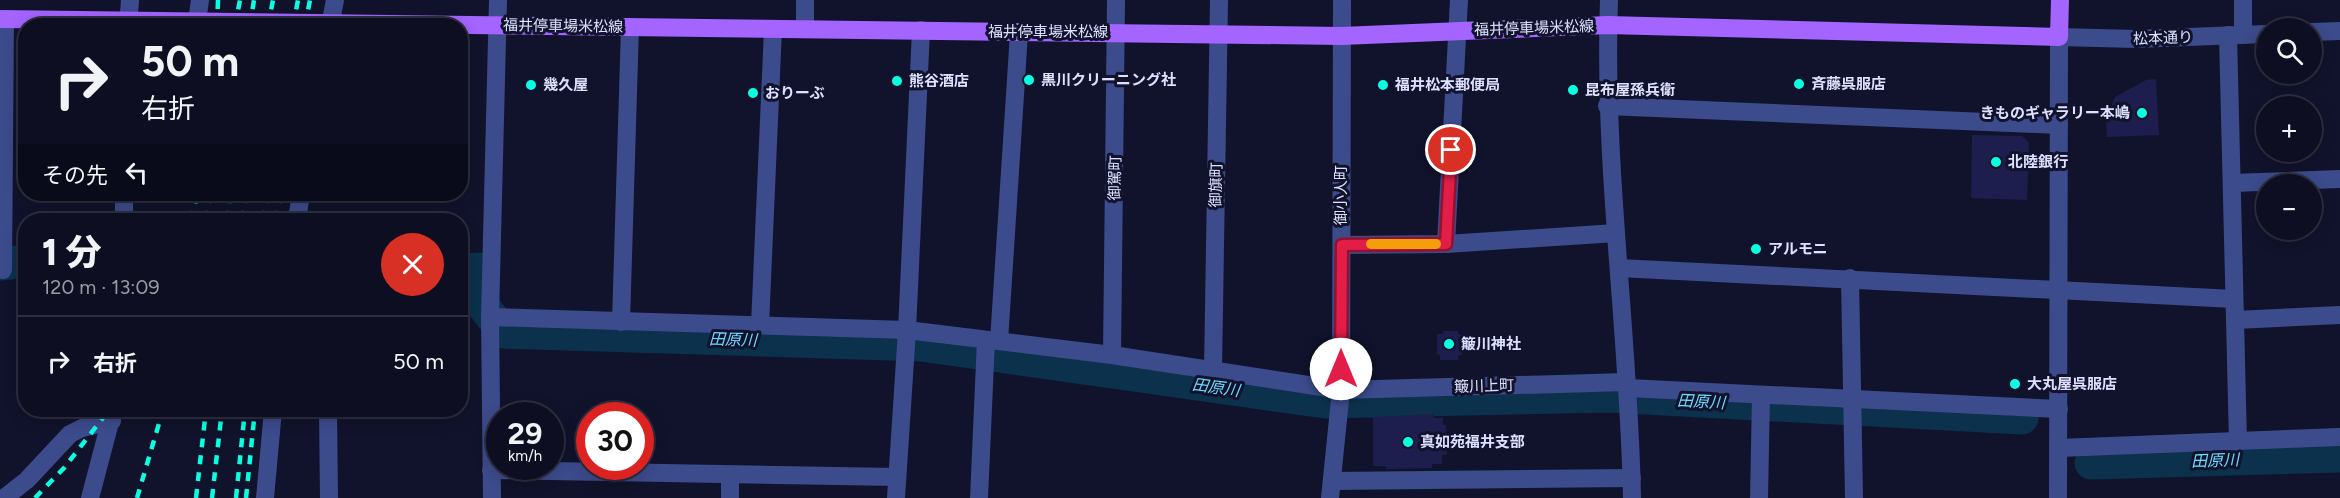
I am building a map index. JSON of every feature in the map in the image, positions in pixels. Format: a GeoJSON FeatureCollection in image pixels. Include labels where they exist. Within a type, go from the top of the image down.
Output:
{"type":"FeatureCollection","features":[{"type":"Feature","properties":{"kind":"main road"},"geometry":{"type":"LineString","coordinates":[[2059,37],[2060,0]]}},
{"type":"Feature","properties":{"kind":"main road","name":"福井停車場米松線"},"geometry":{"type":"LineString","coordinates":[[468,25],[1341,36],[1608,25],[2059,37]]}},
{"type":"Feature","properties":{"kind":"main road","name":"福井停車場米松線"},"geometry":{"type":"LineString","coordinates":[[2,27],[18,26]]}},
{"type":"Feature","properties":{"kind":"street"},"geometry":{"type":"LineString","coordinates":[[128,18],[130,0]]}},
{"type":"Feature","properties":{"kind":"street"},"geometry":{"type":"LineString","coordinates":[[198,18],[200,0]]}},
{"type":"Feature","properties":{"kind":"street"},"geometry":{"type":"LineString","coordinates":[[331,18],[334,0]]}},
{"type":"Feature","properties":{"kind":"street"},"geometry":{"type":"LineString","coordinates":[[490,402],[489,317],[498,0]]}},
{"type":"Feature","properties":{"kind":"street"},"geometry":{"type":"LineString","coordinates":[[805,0],[805,29]]}},
{"type":"Feature","properties":{"kind":"street","name":"御駕町"},"geometry":{"type":"LineString","coordinates":[[1112,356],[1116,0]]}},
{"type":"Feature","properties":{"kind":"street","name":"御旗町"},"geometry":{"type":"LineString","coordinates":[[1213,370],[1219,0]]}},
{"type":"Feature","properties":{"kind":"street","name":"御小人町"},"geometry":{"type":"LineString","coordinates":[[1331,490],[1341,390],[1342,0]]}},
{"type":"Feature","properties":{"kind":"street"},"geometry":{"type":"LineString","coordinates":[[1446,244],[1460,0]]}},
{"type":"Feature","properties":{"kind":"street"},"geometry":{"type":"LineString","coordinates":[[1609,0],[1607,106],[1627,385],[1632,498]]}},
{"type":"Feature","properties":{"kind":"street"},"geometry":{"type":"LineString","coordinates":[[2238,442],[2232,183],[2236,35],[2243,0]]}},
{"type":"Feature","properties":{"kind":"street"},"geometry":{"type":"LineString","coordinates":[[2,27],[3,270]]}},
{"type":"Feature","properties":{"kind":"street"},"geometry":{"type":"LineString","coordinates":[[621,322],[630,27]]}},
{"type":"Feature","properties":{"kind":"street"},"geometry":{"type":"LineString","coordinates":[[760,325],[773,28]]}},
{"type":"Feature","properties":{"kind":"street"},"geometry":{"type":"LineString","coordinates":[[896,498],[907,330],[921,30]]}},
{"type":"Feature","properties":{"kind":"street"},"geometry":{"type":"LineString","coordinates":[[2322,32],[2340,31]]}},
{"type":"Feature","properties":{"kind":"street"},"geometry":{"type":"LineString","coordinates":[[979,498],[1019,33]]}},
{"type":"Feature","properties":{"kind":"street","name":"松本通り"},"geometry":{"type":"LineString","coordinates":[[2059,37],[2136,39],[2256,34]]}},
{"type":"Feature","properties":{"kind":"street"},"geometry":{"type":"LineString","coordinates":[[2058,498],[2059,37]]}},
{"type":"Feature","properties":{"kind":"street"},"geometry":{"type":"LineString","coordinates":[[1607,106],[2059,124]]}},
{"type":"Feature","properties":{"kind":"street"},"geometry":{"type":"LineString","coordinates":[[2232,183],[2340,179]]}},
{"type":"Feature","properties":{"kind":"street"},"geometry":{"type":"LineString","coordinates":[[1342,245],[1446,244],[1616,233]]}},
{"type":"Feature","properties":{"kind":"street"},"geometry":{"type":"LineString","coordinates":[[1619,268],[2234,299]]}},
{"type":"Feature","properties":{"kind":"street"},"geometry":{"type":"LineString","coordinates":[[1850,278],[1854,498]]}},
{"type":"Feature","properties":{"kind":"street"},"geometry":{"type":"LineString","coordinates":[[2235,320],[2340,315]]}},
{"type":"Feature","properties":{"kind":"street","name":"簸川上町"},"geometry":{"type":"LineString","coordinates":[[489,317],[907,330],[1112,356],[1341,390],[1627,385],[1761,395],[2059,409]]}},
{"type":"Feature","properties":{"kind":"street"},"geometry":{"type":"LineString","coordinates":[[1759,498],[1761,395]]}},
{"type":"Feature","properties":{"kind":"street"},"geometry":{"type":"LineString","coordinates":[[4,498],[27,480],[70,434],[108,417]]}},
{"type":"Feature","properties":{"kind":"street"},"geometry":{"type":"LineString","coordinates":[[90,498],[112,417]]}},
{"type":"Feature","properties":{"kind":"street"},"geometry":{"type":"LineString","coordinates":[[265,498],[272,417]]}},
{"type":"Feature","properties":{"kind":"street"},"geometry":{"type":"LineString","coordinates":[[328,417],[329,498]]}},
{"type":"Feature","properties":{"kind":"street"},"geometry":{"type":"LineString","coordinates":[[2058,448],[2340,437]]}},
{"type":"Feature","properties":{"kind":"street"},"geometry":{"type":"LineString","coordinates":[[564,472],[897,477]]}},
{"type":"Feature","properties":{"kind":"street"},"geometry":{"type":"LineString","coordinates":[[730,475],[730,498]]}},
{"type":"Feature","properties":{"kind":"street"},"geometry":{"type":"LineString","coordinates":[[1331,490],[1632,478]]}},
{"type":"Feature","properties":{"kind":"street"},"geometry":{"type":"LineString","coordinates":[[491,480],[492,498]]}},
{"type":"Feature","properties":{"kind":"building"},"geometry":{"type":"Polygon","coordinates":[[[2156,79],[2159,135],[2107,137],[2106,120],[2115,97],[2146,80],[2156,79]]]}},
{"type":"Feature","properties":{"kind":"building"},"geometry":{"type":"Polygon","coordinates":[[[1972,135],[2022,136],[2029,143],[2027,200],[1971,198],[1972,135]]]}},
{"type":"Feature","properties":{"kind":"building"},"geometry":{"type":"Polygon","coordinates":[[[1443,331],[1458,331],[1458,334],[1462,335],[1462,355],[1458,355],[1458,360],[1440,360],[1440,355],[1437,354],[1437,334],[1443,334],[1443,331]]]}},
{"type":"Feature","properties":{"kind":"building"},"geometry":{"type":"Polygon","coordinates":[[[1434,414],[1434,418],[1443,418],[1443,425],[1446,425],[1447,455],[1442,455],[1442,464],[1432,464],[1432,468],[1386,469],[1386,466],[1373,466],[1373,417],[1434,414]]]}},
{"type":"Feature","properties":{"kind":"waterway","name":"田原川"},"geometry":{"type":"LineString","coordinates":[[0,264],[18,262]]}},
{"type":"Feature","properties":{"kind":"waterway","name":"田原川"},"geometry":{"type":"LineString","coordinates":[[468,270],[480,269],[479,301],[504,332],[921,345],[1325,402],[1608,396],[2022,418]]}},
{"type":"Feature","properties":{"kind":"waterway","name":"田原川"},"geometry":{"type":"LineString","coordinates":[[2091,463],[2340,456]]}},
{"type":"Feature","properties":{"kind":"railway"},"geometry":{"type":"LineString","coordinates":[[217,18],[218,0]]}},
{"type":"Feature","properties":{"kind":"railway"},"geometry":{"type":"LineString","coordinates":[[237,18],[240,0]]}},
{"type":"Feature","properties":{"kind":"railway"},"geometry":{"type":"LineString","coordinates":[[251,18],[254,0]]}},
{"type":"Feature","properties":{"kind":"railway"},"geometry":{"type":"LineString","coordinates":[[270,18],[273,0]]}},
{"type":"Feature","properties":{"kind":"railway"},"geometry":{"type":"LineString","coordinates":[[295,18],[298,0]]}},
{"type":"Feature","properties":{"kind":"railway"},"geometry":{"type":"LineString","coordinates":[[307,18],[310,0]]}},
{"type":"Feature","properties":{"kind":"railway"},"geometry":{"type":"LineString","coordinates":[[193,213],[196,201]]}},
{"type":"Feature","properties":{"kind":"railway"},"geometry":{"type":"LineString","coordinates":[[208,213],[209,201]]}},
{"type":"Feature","properties":{"kind":"railway"},"geometry":{"type":"LineString","coordinates":[[229,201],[229,213]]}},
{"type":"Feature","properties":{"kind":"railway"},"geometry":{"type":"LineString","coordinates":[[244,213],[245,201]]}},
{"type":"Feature","properties":{"kind":"railway"},"geometry":{"type":"LineString","coordinates":[[265,213],[266,201]]}},
{"type":"Feature","properties":{"kind":"railway"},"geometry":{"type":"LineString","coordinates":[[278,213],[279,201]]}},
{"type":"Feature","properties":{"kind":"railway"},"geometry":{"type":"LineString","coordinates":[[35,498],[64,468],[104,417]]}},
{"type":"Feature","properties":{"kind":"railway"},"geometry":{"type":"LineString","coordinates":[[137,498],[161,417]]}},
{"type":"Feature","properties":{"kind":"railway"},"geometry":{"type":"LineString","coordinates":[[196,498],[205,417]]}},
{"type":"Feature","properties":{"kind":"railway"},"geometry":{"type":"LineString","coordinates":[[212,498],[221,417]]}},
{"type":"Feature","properties":{"kind":"railway"},"geometry":{"type":"LineString","coordinates":[[236,498],[244,417]]}},
{"type":"Feature","properties":{"kind":"railway"},"geometry":{"type":"LineString","coordinates":[[246,498],[254,417]]}},
{"type":"Feature","properties":{"kind":"slow traffic"},"geometry":{"type":"LineString","coordinates":[[1371,244],[1436,244]]}},
{"type":"Feature","properties":{"kind":"place","name":"黒川クリーニング社"},"geometry":{"type":"Point","coordinates":[1029,80]}},
{"type":"Feature","properties":{"kind":"place","name":"熊谷酒店"},"geometry":{"type":"Point","coordinates":[897,81]}},
{"type":"Feature","properties":{"kind":"place","name":"斉藤呉服店"},"geometry":{"type":"Point","coordinates":[1799,84]}},
{"type":"Feature","properties":{"kind":"place","name":"幾久屋"},"geometry":{"type":"Point","coordinates":[531,85]}},
{"type":"Feature","properties":{"kind":"place","name":"福井松本郵便局"},"geometry":{"type":"Point","coordinates":[1383,85]}},
{"type":"Feature","properties":{"kind":"place","name":"昆布屋孫兵衛"},"geometry":{"type":"Point","coordinates":[1573,90]}},
{"type":"Feature","properties":{"kind":"place","name":"おりーぶ"},"geometry":{"type":"Point","coordinates":[753,93]}},
{"type":"Feature","properties":{"kind":"place","name":"きものギャラリー本嶋"},"geometry":{"type":"Point","coordinates":[2142,113]}},
{"type":"Feature","properties":{"kind":"place","name":"北陸銀行"},"geometry":{"type":"Point","coordinates":[1996,162]}},
{"type":"Feature","properties":{"kind":"place","name":"アルモニ"},"geometry":{"type":"Point","coordinates":[1756,249]}},
{"type":"Feature","properties":{"kind":"place","name":"簸川神社"},"geometry":{"type":"Point","coordinates":[1449,344]}},
{"type":"Feature","properties":{"kind":"place","name":"大丸屋呉服店"},"geometry":{"type":"Point","coordinates":[2015,384]}},
{"type":"Feature","properties":{"kind":"place","name":"真如苑福井支部"},"geometry":{"type":"Point","coordinates":[1408,442]}},
{"type":"Feature","properties":{"kind":"route"},"geometry":{"type":"LineString","coordinates":[[1341,369],[1342,245],[1446,244],[1451,150]]}}]}
